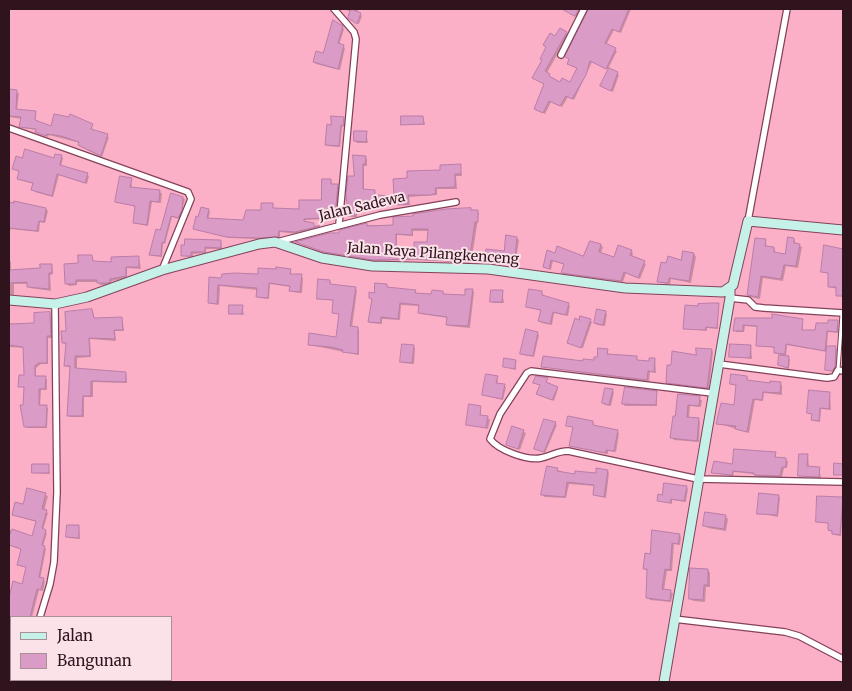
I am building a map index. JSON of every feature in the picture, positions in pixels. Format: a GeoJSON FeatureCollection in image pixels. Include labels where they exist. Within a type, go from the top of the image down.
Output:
{"type":"FeatureCollection","features":[{"type":"Feature","properties":{"kind":"main road"},"geometry":{"type":"LineString","coordinates":[[664,682],[730,294],[748,221],[843,230]]}},
{"type":"Feature","properties":{"kind":"main road","name":"Jalan Raya Pilangkenceng"},"geometry":{"type":"LineString","coordinates":[[9,300],[55,304],[87,297],[162,270],[258,244],[275,242],[322,258],[372,266],[488,269],[625,288],[730,294]]}},
{"type":"Feature","properties":{"kind":"street"},"geometry":{"type":"LineString","coordinates":[[334,9],[354,32],[356,39],[339,224]]}},
{"type":"Feature","properties":{"kind":"street"},"geometry":{"type":"LineString","coordinates":[[561,55],[584,9]]}},
{"type":"Feature","properties":{"kind":"street"},"geometry":{"type":"LineString","coordinates":[[748,221],[788,9]]}},
{"type":"Feature","properties":{"kind":"street"},"geometry":{"type":"LineString","coordinates":[[9,128],[188,192],[191,199],[162,270]]}},
{"type":"Feature","properties":{"kind":"street","name":"Jalan Sadewa"},"geometry":{"type":"LineString","coordinates":[[275,242],[339,224],[389,213],[456,202]]}},
{"type":"Feature","properties":{"kind":"street"},"geometry":{"type":"LineString","coordinates":[[730,294],[748,300],[752,305],[764,308],[843,313]]}},
{"type":"Feature","properties":{"kind":"street"},"geometry":{"type":"LineString","coordinates":[[40,616],[50,584],[54,552],[56,492],[55,304]]}},
{"type":"Feature","properties":{"kind":"street"},"geometry":{"type":"LineString","coordinates":[[719,364],[827,378],[834,378],[841,371]]}},
{"type":"Feature","properties":{"kind":"street"},"geometry":{"type":"LineString","coordinates":[[712,393],[531,371],[527,373],[500,414],[490,439],[496,444],[518,454],[535,459],[560,451],[568,451],[698,479],[843,482]]}},
{"type":"Feature","properties":{"kind":"street"},"geometry":{"type":"LineString","coordinates":[[674,619],[785,632],[799,636],[843,659]]}},
{"type":"Feature","properties":{"kind":"lane"},"geometry":{"type":"LineString","coordinates":[[841,371],[843,313]]}},
{"type":"Feature","properties":{"kind":"building"},"geometry":{"type":"Polygon","coordinates":[[[351,9],[361,13],[357,24],[348,18],[351,9]]]}},
{"type":"Feature","properties":{"kind":"building"},"geometry":{"type":"Polygon","coordinates":[[[562,9],[579,9],[575,16],[562,9]]]}},
{"type":"Feature","properties":{"kind":"building"},"geometry":{"type":"Polygon","coordinates":[[[589,9],[629,9],[619,32],[612,29],[605,43],[616,48],[606,69],[590,61],[586,75],[572,99],[566,96],[560,106],[549,101],[543,113],[534,109],[544,84],[532,78],[542,60],[540,59],[546,47],[543,45],[550,33],[555,36],[560,28],[567,32],[545,71],[550,74],[549,76],[560,82],[562,78],[570,82],[577,68],[567,64],[569,59],[565,57],[589,9]]]}},
{"type":"Feature","properties":{"kind":"building"},"geometry":{"type":"Polygon","coordinates":[[[333,20],[343,26],[338,43],[344,45],[338,69],[313,62],[316,51],[323,53],[333,20]]]}},
{"type":"Feature","properties":{"kind":"building"},"geometry":{"type":"Polygon","coordinates":[[[609,68],[618,72],[611,91],[600,86],[609,68]]]}},
{"type":"Feature","properties":{"kind":"building"},"geometry":{"type":"Polygon","coordinates":[[[9,89],[17,90],[16,109],[36,111],[35,120],[51,126],[54,114],[69,117],[70,114],[93,124],[91,129],[108,134],[101,156],[78,145],[79,142],[61,136],[47,134],[46,136],[35,132],[36,129],[19,127],[21,117],[9,116],[9,89]]]}},
{"type":"Feature","properties":{"kind":"building"},"geometry":{"type":"Polygon","coordinates":[[[331,116],[344,117],[343,126],[341,125],[339,146],[325,145],[327,124],[331,125],[331,116]]]}},
{"type":"Feature","properties":{"kind":"building"},"geometry":{"type":"Polygon","coordinates":[[[401,116],[423,116],[424,124],[401,125],[401,116]]]}},
{"type":"Feature","properties":{"kind":"building"},"geometry":{"type":"Polygon","coordinates":[[[354,131],[367,131],[366,142],[354,141],[354,131]]]}},
{"type":"Feature","properties":{"kind":"building"},"geometry":{"type":"Polygon","coordinates":[[[25,149],[54,158],[55,154],[62,155],[60,165],[88,173],[85,183],[57,174],[52,196],[31,190],[33,183],[17,179],[19,171],[12,169],[16,156],[22,158],[25,149]]]}},
{"type":"Feature","properties":{"kind":"building"},"geometry":{"type":"Polygon","coordinates":[[[353,155],[366,156],[365,164],[363,164],[363,189],[375,190],[375,195],[394,196],[393,179],[407,178],[407,171],[440,170],[440,165],[461,164],[461,174],[455,174],[455,187],[435,188],[436,193],[431,195],[408,195],[408,204],[355,206],[355,215],[348,216],[346,194],[348,176],[354,176],[353,155]]]}},
{"type":"Feature","properties":{"kind":"building"},"geometry":{"type":"Polygon","coordinates":[[[120,176],[132,178],[130,187],[160,190],[159,202],[150,201],[147,225],[133,223],[135,206],[115,202],[120,176]]]}},
{"type":"Feature","properties":{"kind":"building"},"geometry":{"type":"Polygon","coordinates":[[[322,179],[331,179],[331,184],[338,184],[335,216],[323,215],[323,218],[304,219],[304,221],[314,223],[314,226],[320,226],[295,232],[279,231],[278,237],[258,238],[226,237],[193,229],[196,216],[198,217],[201,207],[209,209],[207,218],[243,220],[246,210],[261,210],[261,203],[273,203],[273,208],[299,209],[299,200],[321,200],[322,179]]]}},
{"type":"Feature","properties":{"kind":"building"},"geometry":{"type":"Polygon","coordinates":[[[171,193],[183,197],[182,210],[178,218],[171,216],[164,243],[162,242],[161,256],[149,255],[156,229],[160,230],[171,193]]]}},
{"type":"Feature","properties":{"kind":"building"},"geometry":{"type":"Polygon","coordinates":[[[14,201],[46,208],[44,222],[39,221],[37,231],[9,228],[9,202],[14,203],[14,201]]]}},
{"type":"Feature","properties":{"kind":"building"},"geometry":{"type":"Polygon","coordinates":[[[471,208],[471,210],[478,210],[478,222],[475,222],[469,262],[414,259],[373,260],[324,252],[295,242],[329,233],[339,233],[339,230],[367,223],[367,226],[393,225],[393,217],[413,216],[413,214],[446,209],[471,208]],[[412,229],[412,235],[396,234],[396,247],[414,248],[414,242],[427,242],[428,229],[412,229]]]}},
{"type":"Feature","properties":{"kind":"building"},"geometry":{"type":"Polygon","coordinates":[[[506,235],[517,237],[515,258],[502,256],[502,261],[491,259],[492,255],[485,254],[486,249],[504,251],[506,235]]]}},
{"type":"Feature","properties":{"kind":"building"},"geometry":{"type":"Polygon","coordinates":[[[788,237],[794,238],[794,243],[800,244],[796,266],[784,265],[781,279],[761,276],[758,297],[747,295],[755,238],[766,239],[765,246],[774,247],[774,252],[785,254],[788,237]]]}},
{"type":"Feature","properties":{"kind":"building"},"geometry":{"type":"Polygon","coordinates":[[[185,239],[221,240],[221,248],[205,247],[205,252],[191,252],[191,256],[181,256],[181,245],[184,245],[185,239]]]}},
{"type":"Feature","properties":{"kind":"building"},"geometry":{"type":"Polygon","coordinates":[[[590,241],[601,244],[599,252],[614,257],[618,245],[632,250],[630,255],[645,261],[638,278],[624,272],[621,281],[561,273],[564,264],[551,260],[549,269],[543,267],[547,250],[555,253],[557,246],[583,256],[590,241]]]}},
{"type":"Feature","properties":{"kind":"building"},"geometry":{"type":"Polygon","coordinates":[[[824,245],[843,249],[843,296],[836,296],[836,287],[828,287],[828,273],[821,272],[824,245]]]}},
{"type":"Feature","properties":{"kind":"building"},"geometry":{"type":"Polygon","coordinates":[[[683,251],[694,253],[689,281],[669,278],[668,283],[657,282],[661,262],[666,263],[668,256],[681,260],[683,251]]]}},
{"type":"Feature","properties":{"kind":"building"},"geometry":{"type":"Polygon","coordinates":[[[78,255],[92,255],[93,261],[111,262],[111,257],[139,256],[139,267],[126,267],[126,276],[110,279],[110,282],[107,283],[97,283],[97,280],[76,280],[76,284],[65,284],[64,264],[78,263],[78,255]]]}},
{"type":"Feature","properties":{"kind":"building"},"geometry":{"type":"Polygon","coordinates":[[[40,264],[52,264],[52,273],[49,273],[49,289],[27,287],[27,282],[9,283],[9,270],[40,268],[40,264]]]}},
{"type":"Feature","properties":{"kind":"building"},"geometry":{"type":"Polygon","coordinates":[[[276,267],[291,269],[290,274],[302,274],[300,292],[289,291],[290,286],[269,283],[268,298],[256,297],[257,288],[218,285],[217,304],[208,303],[209,277],[221,278],[222,274],[234,273],[258,274],[258,268],[276,269],[276,267]]]}},
{"type":"Feature","properties":{"kind":"building"},"geometry":{"type":"Polygon","coordinates":[[[318,279],[330,280],[330,284],[356,287],[350,326],[358,327],[358,354],[342,352],[343,350],[331,347],[308,345],[309,333],[336,337],[339,314],[332,313],[333,300],[317,299],[318,279]]]}},
{"type":"Feature","properties":{"kind":"building"},"geometry":{"type":"Polygon","coordinates":[[[375,283],[387,284],[387,287],[416,290],[415,293],[431,294],[432,290],[443,291],[443,294],[465,295],[465,289],[473,289],[468,326],[446,325],[447,317],[418,313],[419,305],[400,303],[398,319],[381,317],[381,323],[368,322],[372,299],[369,298],[369,292],[374,293],[375,283]]]}},
{"type":"Feature","properties":{"kind":"building"},"geometry":{"type":"Polygon","coordinates":[[[529,289],[542,291],[542,295],[569,303],[566,315],[553,312],[550,324],[538,321],[541,310],[526,307],[529,289]]]}},
{"type":"Feature","properties":{"kind":"building"},"geometry":{"type":"Polygon","coordinates":[[[491,290],[503,290],[502,302],[490,302],[491,290]]]}},
{"type":"Feature","properties":{"kind":"building"},"geometry":{"type":"Polygon","coordinates":[[[719,303],[717,328],[706,327],[705,330],[683,329],[685,305],[698,306],[698,304],[719,303]]]}},
{"type":"Feature","properties":{"kind":"building"},"geometry":{"type":"Polygon","coordinates":[[[229,305],[243,305],[242,314],[229,314],[229,305]]]}},
{"type":"Feature","properties":{"kind":"building"},"geometry":{"type":"Polygon","coordinates":[[[92,309],[94,318],[122,317],[123,330],[114,330],[115,339],[89,338],[90,356],[75,356],[75,368],[126,372],[126,382],[91,381],[91,396],[83,396],[82,416],[67,416],[70,366],[64,366],[66,343],[62,343],[61,331],[66,331],[65,312],[92,309]]]}},
{"type":"Feature","properties":{"kind":"building"},"geometry":{"type":"Polygon","coordinates":[[[597,309],[606,311],[603,325],[594,323],[597,309]]]}},
{"type":"Feature","properties":{"kind":"building"},"geometry":{"type":"Polygon","coordinates":[[[50,312],[51,336],[47,336],[47,363],[38,363],[35,366],[35,376],[46,376],[45,389],[39,389],[39,405],[47,405],[46,427],[24,427],[20,405],[23,405],[24,387],[18,387],[19,375],[24,375],[23,347],[9,345],[9,324],[34,323],[34,313],[50,312]]]}},
{"type":"Feature","properties":{"kind":"building"},"geometry":{"type":"Polygon","coordinates":[[[772,314],[803,319],[802,330],[815,330],[816,323],[828,323],[828,320],[838,320],[837,332],[827,331],[825,351],[786,344],[785,354],[774,353],[774,347],[756,346],[757,326],[743,325],[743,331],[733,331],[735,318],[772,318],[772,314]]]}},
{"type":"Feature","properties":{"kind":"building"},"geometry":{"type":"Polygon","coordinates":[[[580,316],[591,319],[581,348],[567,343],[575,318],[579,320],[580,316]]]}},
{"type":"Feature","properties":{"kind":"building"},"geometry":{"type":"Polygon","coordinates":[[[526,329],[538,332],[533,356],[520,354],[526,329]]]}},
{"type":"Feature","properties":{"kind":"building"},"geometry":{"type":"Polygon","coordinates":[[[402,344],[414,345],[412,363],[400,362],[402,344]]]}},
{"type":"Feature","properties":{"kind":"building"},"geometry":{"type":"Polygon","coordinates":[[[730,344],[751,345],[750,358],[729,357],[730,344]]]}},
{"type":"Feature","properties":{"kind":"building"},"geometry":{"type":"Polygon","coordinates":[[[827,346],[836,346],[835,367],[832,371],[825,370],[827,346]]]}},
{"type":"Feature","properties":{"kind":"building"},"geometry":{"type":"Polygon","coordinates":[[[598,348],[608,349],[607,354],[637,356],[637,360],[649,361],[649,358],[655,358],[654,372],[648,371],[647,380],[541,367],[543,356],[583,361],[583,359],[594,360],[594,357],[597,357],[598,348]]]}},
{"type":"Feature","properties":{"kind":"building"},"geometry":{"type":"Polygon","coordinates":[[[696,348],[712,349],[707,388],[666,383],[667,365],[671,365],[672,351],[696,355],[696,348]]]}},
{"type":"Feature","properties":{"kind":"building"},"geometry":{"type":"Polygon","coordinates":[[[779,355],[789,356],[788,368],[778,365],[779,355]]]}},
{"type":"Feature","properties":{"kind":"building"},"geometry":{"type":"Polygon","coordinates":[[[504,358],[516,360],[515,369],[503,367],[504,358]]]}},
{"type":"Feature","properties":{"kind":"building"},"geometry":{"type":"Polygon","coordinates":[[[486,374],[498,376],[496,383],[505,384],[502,399],[482,395],[486,374]]]}},
{"type":"Feature","properties":{"kind":"building"},"geometry":{"type":"Polygon","coordinates":[[[731,374],[747,376],[747,380],[770,383],[770,381],[781,382],[780,393],[763,392],[762,400],[753,399],[747,432],[735,429],[736,426],[716,424],[721,403],[734,405],[736,385],[730,384],[731,374]]]}},
{"type":"Feature","properties":{"kind":"building"},"geometry":{"type":"Polygon","coordinates":[[[536,376],[548,378],[546,382],[558,387],[552,400],[536,394],[540,385],[533,383],[536,376]]]}},
{"type":"Feature","properties":{"kind":"building"},"geometry":{"type":"Polygon","coordinates":[[[625,387],[657,391],[656,405],[622,404],[625,387]]]}},
{"type":"Feature","properties":{"kind":"building"},"geometry":{"type":"Polygon","coordinates":[[[605,388],[613,389],[609,405],[602,403],[605,388]]]}},
{"type":"Feature","properties":{"kind":"building"},"geometry":{"type":"Polygon","coordinates":[[[809,390],[830,392],[829,409],[820,408],[819,421],[811,420],[812,414],[807,413],[809,390]]]}},
{"type":"Feature","properties":{"kind":"building"},"geometry":{"type":"Polygon","coordinates":[[[678,394],[700,396],[699,406],[688,405],[687,417],[699,418],[697,441],[670,438],[678,394]]]}},
{"type":"Feature","properties":{"kind":"building"},"geometry":{"type":"Polygon","coordinates":[[[469,404],[481,406],[480,415],[488,416],[486,428],[466,425],[469,404]]]}},
{"type":"Feature","properties":{"kind":"building"},"geometry":{"type":"Polygon","coordinates":[[[568,416],[593,421],[593,425],[618,430],[614,451],[606,450],[606,453],[569,446],[573,427],[566,426],[568,416]]]}},
{"type":"Feature","properties":{"kind":"building"},"geometry":{"type":"Polygon","coordinates":[[[544,419],[556,422],[544,452],[534,449],[544,419]]]}},
{"type":"Feature","properties":{"kind":"building"},"geometry":{"type":"Polygon","coordinates":[[[512,426],[524,430],[518,449],[506,445],[512,426]]]}},
{"type":"Feature","properties":{"kind":"building"},"geometry":{"type":"Polygon","coordinates":[[[734,449],[776,452],[775,457],[786,458],[786,467],[782,467],[780,476],[754,475],[754,473],[733,471],[732,475],[711,473],[714,461],[732,464],[734,449]]]}},
{"type":"Feature","properties":{"kind":"building"},"geometry":{"type":"Polygon","coordinates":[[[799,454],[808,454],[807,466],[820,467],[819,477],[798,476],[799,454]]]}},
{"type":"Feature","properties":{"kind":"building"},"geometry":{"type":"Polygon","coordinates":[[[834,463],[843,464],[843,475],[834,475],[834,463]]]}},
{"type":"Feature","properties":{"kind":"building"},"geometry":{"type":"Polygon","coordinates":[[[32,464],[49,464],[49,473],[32,473],[32,464]]]}},
{"type":"Feature","properties":{"kind":"building"},"geometry":{"type":"Polygon","coordinates":[[[547,466],[558,468],[557,471],[575,474],[575,471],[596,473],[596,468],[608,470],[604,497],[593,495],[594,485],[567,482],[565,497],[541,495],[547,466]]]}},
{"type":"Feature","properties":{"kind":"building"},"geometry":{"type":"Polygon","coordinates":[[[664,483],[687,486],[684,501],[671,499],[670,503],[657,501],[658,494],[662,495],[664,483]]]}},
{"type":"Feature","properties":{"kind":"building"},"geometry":{"type":"Polygon","coordinates":[[[27,488],[46,493],[42,509],[47,510],[42,528],[46,530],[42,545],[45,546],[39,577],[44,578],[41,590],[37,589],[30,616],[9,617],[9,598],[13,581],[22,584],[26,567],[17,565],[21,549],[9,545],[9,536],[12,529],[32,536],[36,521],[12,515],[15,502],[23,504],[27,488]]]}},
{"type":"Feature","properties":{"kind":"building"},"geometry":{"type":"Polygon","coordinates":[[[759,493],[779,495],[777,515],[757,514],[759,493]]]}},
{"type":"Feature","properties":{"kind":"building"},"geometry":{"type":"Polygon","coordinates":[[[817,496],[843,497],[840,535],[832,534],[832,531],[828,530],[828,523],[816,522],[817,496]]]}},
{"type":"Feature","properties":{"kind":"building"},"geometry":{"type":"Polygon","coordinates":[[[705,512],[726,515],[724,529],[703,526],[705,512]]]}},
{"type":"Feature","properties":{"kind":"building"},"geometry":{"type":"Polygon","coordinates":[[[67,525],[79,525],[79,538],[66,537],[67,525]]]}},
{"type":"Feature","properties":{"kind":"building"},"geometry":{"type":"Polygon","coordinates":[[[652,530],[680,534],[678,544],[672,543],[670,570],[665,569],[662,589],[671,590],[670,601],[646,598],[647,569],[643,569],[645,553],[650,554],[652,530]]]}},
{"type":"Feature","properties":{"kind":"building"},"geometry":{"type":"Polygon","coordinates":[[[690,568],[708,569],[708,585],[704,585],[703,600],[689,599],[690,568]]]}}]}
